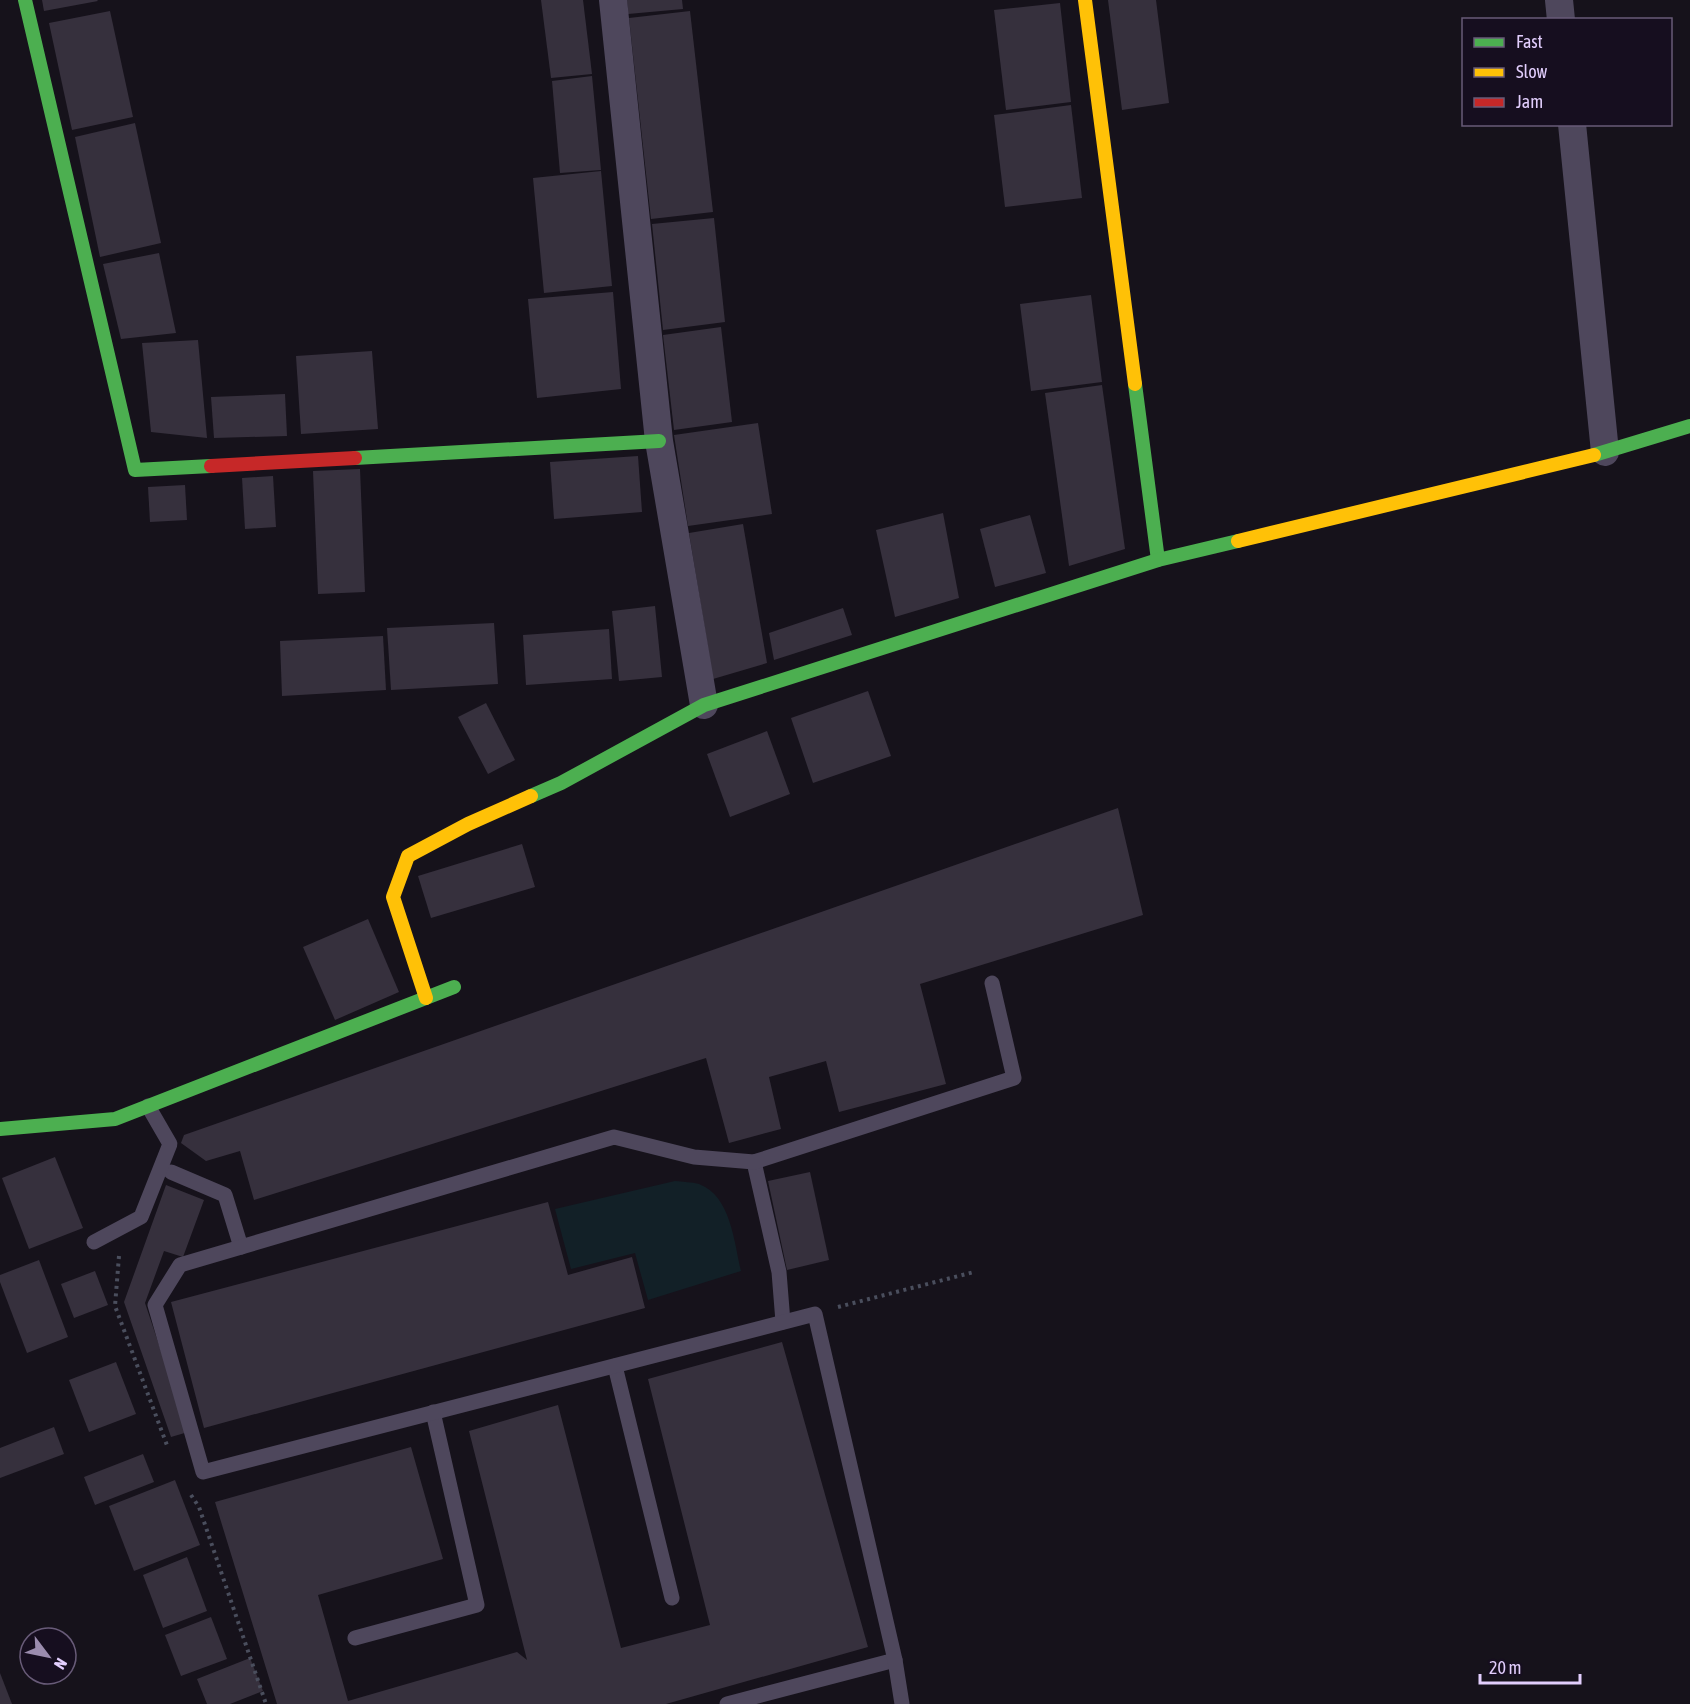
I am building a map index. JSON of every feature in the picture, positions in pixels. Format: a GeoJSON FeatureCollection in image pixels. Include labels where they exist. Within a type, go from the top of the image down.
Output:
{"type":"FeatureCollection","features":[{"type":"Feature","properties":{"kind":"street"},"geometry":{"type":"LineString","coordinates":[[25,0],[135,470],[660,441]]}},
{"type":"Feature","properties":{"kind":"street"},"geometry":{"type":"LineString","coordinates":[[613,0],[660,441],[704,705]]}},
{"type":"Feature","properties":{"kind":"street"},"geometry":{"type":"LineString","coordinates":[[1085,0],[1158,560]]}},
{"type":"Feature","properties":{"kind":"street"},"geometry":{"type":"LineString","coordinates":[[1559,0],[1561,18]]}},
{"type":"Feature","properties":{"kind":"street"},"geometry":{"type":"LineString","coordinates":[[1572,126],[1605,452]]}},
{"type":"Feature","properties":{"kind":"street"},"geometry":{"type":"LineString","coordinates":[[426,998],[393,897],[408,856],[468,824],[561,783],[704,705],[1158,560],[1605,452],[1690,426]]}},
{"type":"Feature","properties":{"kind":"street"},"geometry":{"type":"LineString","coordinates":[[0,1129],[115,1119],[454,987]]}},
{"type":"Feature","properties":{"kind":"lane"},"geometry":{"type":"LineString","coordinates":[[903,1704],[895,1660],[814,1314],[203,1472],[155,1305],[180,1265],[614,1137],[694,1157],[754,1162],[1014,1078],[992,983]]}},
{"type":"Feature","properties":{"kind":"lane"},"geometry":{"type":"LineString","coordinates":[[94,1242],[141,1217],[170,1144],[148,1106]]}},
{"type":"Feature","properties":{"kind":"lane"},"geometry":{"type":"LineString","coordinates":[[754,1162],[779,1272],[783,1322]]}},
{"type":"Feature","properties":{"kind":"lane"},"geometry":{"type":"LineString","coordinates":[[171,1172],[225,1195],[241,1247]]}},
{"type":"Feature","properties":{"kind":"lane"},"geometry":{"type":"LineString","coordinates":[[615,1366],[672,1598]]}},
{"type":"Feature","properties":{"kind":"lane"},"geometry":{"type":"LineString","coordinates":[[355,1638],[477,1605],[433,1413]]}},
{"type":"Feature","properties":{"kind":"lane"},"geometry":{"type":"LineString","coordinates":[[727,1704],[895,1660]]}},
{"type":"Feature","properties":{"kind":"path"},"geometry":{"type":"LineString","coordinates":[[121,1228],[115,1306],[168,1449]]}},
{"type":"Feature","properties":{"kind":"path"},"geometry":{"type":"LineString","coordinates":[[814,1314],[974,1272]]}},
{"type":"Feature","properties":{"kind":"path"},"geometry":{"type":"LineString","coordinates":[[187,1489],[199,1507],[266,1704]]}},
{"type":"Feature","properties":{"kind":"shaded area"},"geometry":{"type":"Polygon","coordinates":[[[675,1181],[699,1184],[710,1190],[718,1199],[729,1221],[741,1271],[648,1300],[635,1253],[571,1269],[555,1209],[675,1181]]]}},
{"type":"Feature","properties":{"kind":"building"},"geometry":{"type":"Polygon","coordinates":[[[42,0],[97,0],[98,1],[44,11],[42,0]]]}},
{"type":"Feature","properties":{"kind":"building"},"geometry":{"type":"Polygon","coordinates":[[[541,0],[583,0],[592,74],[551,78],[541,0]]]}},
{"type":"Feature","properties":{"kind":"building"},"geometry":{"type":"Polygon","coordinates":[[[627,0],[682,0],[683,9],[628,14],[627,0]]]}},
{"type":"Feature","properties":{"kind":"building"},"geometry":{"type":"Polygon","coordinates":[[[1108,0],[1156,0],[1169,103],[1122,110],[1108,0]]]}},
{"type":"Feature","properties":{"kind":"building"},"geometry":{"type":"Polygon","coordinates":[[[1060,3],[1071,102],[1006,110],[994,10],[1060,3]]]}},
{"type":"Feature","properties":{"kind":"building"},"geometry":{"type":"Polygon","coordinates":[[[110,11],[133,117],[72,130],[49,23],[110,11]]]}},
{"type":"Feature","properties":{"kind":"building"},"geometry":{"type":"Polygon","coordinates":[[[690,11],[713,212],[651,219],[629,18],[690,11]]]}},
{"type":"Feature","properties":{"kind":"building"},"geometry":{"type":"Polygon","coordinates":[[[592,76],[601,170],[560,173],[552,81],[592,76]]]}},
{"type":"Feature","properties":{"kind":"building"},"geometry":{"type":"Polygon","coordinates":[[[1071,105],[1082,198],[1005,207],[994,115],[1071,105]]]}},
{"type":"Feature","properties":{"kind":"building"},"geometry":{"type":"Polygon","coordinates":[[[135,123],[161,243],[100,257],[75,137],[135,123]]]}},
{"type":"Feature","properties":{"kind":"building"},"geometry":{"type":"Polygon","coordinates":[[[601,171],[612,286],[544,293],[533,178],[601,171]]]}},
{"type":"Feature","properties":{"kind":"building"},"geometry":{"type":"Polygon","coordinates":[[[714,218],[725,322],[663,330],[652,224],[714,218]]]}},
{"type":"Feature","properties":{"kind":"building"},"geometry":{"type":"Polygon","coordinates":[[[159,253],[176,333],[121,339],[103,264],[159,253]]]}},
{"type":"Feature","properties":{"kind":"building"},"geometry":{"type":"Polygon","coordinates":[[[613,292],[621,389],[537,398],[528,299],[613,292]]]}},
{"type":"Feature","properties":{"kind":"building"},"geometry":{"type":"Polygon","coordinates":[[[1091,295],[1102,382],[1031,391],[1020,304],[1091,295]]]}},
{"type":"Feature","properties":{"kind":"building"},"geometry":{"type":"Polygon","coordinates":[[[721,327],[732,422],[674,430],[663,335],[721,327]]]}},
{"type":"Feature","properties":{"kind":"building"},"geometry":{"type":"Polygon","coordinates":[[[198,340],[207,438],[151,432],[142,343],[198,340]]]}},
{"type":"Feature","properties":{"kind":"building"},"geometry":{"type":"Polygon","coordinates":[[[372,351],[378,429],[301,434],[296,356],[372,351]]]}},
{"type":"Feature","properties":{"kind":"building"},"geometry":{"type":"Polygon","coordinates":[[[1102,385],[1125,549],[1069,566],[1045,393],[1102,385]]]}},
{"type":"Feature","properties":{"kind":"building"},"geometry":{"type":"Polygon","coordinates":[[[285,394],[287,436],[214,438],[211,397],[285,394]]]}},
{"type":"Feature","properties":{"kind":"building"},"geometry":{"type":"Polygon","coordinates":[[[758,423],[772,514],[688,526],[674,435],[758,423]]]}},
{"type":"Feature","properties":{"kind":"building"},"geometry":{"type":"Polygon","coordinates":[[[638,456],[642,512],[554,519],[550,462],[638,456]]]}},
{"type":"Feature","properties":{"kind":"building"},"geometry":{"type":"Polygon","coordinates":[[[360,469],[365,592],[318,594],[313,471],[360,469]]]}},
{"type":"Feature","properties":{"kind":"building"},"geometry":{"type":"Polygon","coordinates":[[[273,476],[276,527],[245,529],[242,478],[273,476]]]}},
{"type":"Feature","properties":{"kind":"building"},"geometry":{"type":"Polygon","coordinates":[[[185,485],[187,520],[150,522],[148,487],[185,485]]]}},
{"type":"Feature","properties":{"kind":"building"},"geometry":{"type":"Polygon","coordinates":[[[943,513],[959,598],[895,617],[876,530],[943,513]]]}},
{"type":"Feature","properties":{"kind":"building"},"geometry":{"type":"Polygon","coordinates":[[[1030,515],[1046,573],[995,587],[980,529],[1030,515]]]}},
{"type":"Feature","properties":{"kind":"building"},"geometry":{"type":"Polygon","coordinates":[[[743,524],[767,663],[713,679],[689,533],[743,524]]]}},
{"type":"Feature","properties":{"kind":"building"},"geometry":{"type":"Polygon","coordinates":[[[655,606],[662,677],[619,681],[612,611],[655,606]]]}},
{"type":"Feature","properties":{"kind":"building"},"geometry":{"type":"Polygon","coordinates":[[[843,608],[852,635],[774,660],[769,633],[843,608]]]}},
{"type":"Feature","properties":{"kind":"building"},"geometry":{"type":"Polygon","coordinates":[[[494,623],[498,684],[391,690],[387,628],[494,623]]]}},
{"type":"Feature","properties":{"kind":"building"},"geometry":{"type":"Polygon","coordinates":[[[609,629],[612,679],[526,685],[523,635],[609,629]]]}},
{"type":"Feature","properties":{"kind":"building"},"geometry":{"type":"Polygon","coordinates":[[[383,636],[386,690],[282,696],[280,641],[383,636]]]}},
{"type":"Feature","properties":{"kind":"building"},"geometry":{"type":"Polygon","coordinates":[[[868,691],[891,756],[813,783],[791,718],[868,691]]]}},
{"type":"Feature","properties":{"kind":"building"},"geometry":{"type":"Polygon","coordinates":[[[486,703],[515,760],[488,774],[458,717],[486,703]]]}},
{"type":"Feature","properties":{"kind":"building"},"geometry":{"type":"Polygon","coordinates":[[[767,731],[790,794],[730,817],[707,754],[767,731]]]}},
{"type":"Feature","properties":{"kind":"building"},"geometry":{"type":"Polygon","coordinates":[[[1118,808],[1143,915],[920,984],[946,1084],[839,1112],[826,1061],[769,1077],[781,1129],[729,1143],[706,1058],[254,1200],[240,1151],[206,1161],[181,1143],[184,1135],[1118,808]]]}},
{"type":"Feature","properties":{"kind":"building"},"geometry":{"type":"Polygon","coordinates":[[[522,844],[535,887],[431,918],[418,876],[522,844]]]}},
{"type":"Feature","properties":{"kind":"building"},"geometry":{"type":"Polygon","coordinates":[[[368,919],[399,992],[335,1020],[303,947],[368,919]]]}},
{"type":"Feature","properties":{"kind":"building"},"geometry":{"type":"Polygon","coordinates":[[[55,1157],[83,1228],[29,1249],[2,1178],[55,1157]]]}},
{"type":"Feature","properties":{"kind":"building"},"geometry":{"type":"Polygon","coordinates":[[[810,1172],[829,1260],[787,1270],[768,1181],[810,1172]]]}},
{"type":"Feature","properties":{"kind":"building"},"geometry":{"type":"Polygon","coordinates":[[[166,1185],[204,1200],[183,1257],[164,1251],[145,1303],[188,1432],[171,1437],[124,1302],[166,1185]]]}},
{"type":"Feature","properties":{"kind":"building"},"geometry":{"type":"Polygon","coordinates":[[[548,1202],[568,1275],[632,1257],[645,1308],[204,1428],[171,1302],[548,1202]]]}},
{"type":"Feature","properties":{"kind":"building"},"geometry":{"type":"Polygon","coordinates":[[[39,1260],[68,1337],[27,1353],[0,1282],[0,1275],[39,1260]]]}},
{"type":"Feature","properties":{"kind":"building"},"geometry":{"type":"Polygon","coordinates":[[[95,1271],[108,1305],[74,1318],[61,1284],[95,1271]]]}},
{"type":"Feature","properties":{"kind":"building"},"geometry":{"type":"Polygon","coordinates":[[[782,1342],[868,1647],[666,1704],[277,1704],[215,1502],[411,1447],[443,1559],[318,1595],[348,1701],[517,1652],[527,1660],[469,1431],[558,1405],[621,1648],[710,1625],[648,1379],[782,1342]]]}},
{"type":"Feature","properties":{"kind":"building"},"geometry":{"type":"Polygon","coordinates":[[[116,1362],[136,1414],[89,1432],[69,1380],[116,1362]]]}},
{"type":"Feature","properties":{"kind":"building"},"geometry":{"type":"Polygon","coordinates":[[[54,1427],[64,1454],[0,1478],[0,1448],[54,1427]]]}},
{"type":"Feature","properties":{"kind":"building"},"geometry":{"type":"Polygon","coordinates":[[[143,1454],[154,1482],[95,1505],[84,1477],[143,1454]]]}},
{"type":"Feature","properties":{"kind":"building"},"geometry":{"type":"Polygon","coordinates":[[[175,1480],[200,1545],[134,1571],[109,1506],[175,1480]]]}},
{"type":"Feature","properties":{"kind":"building"},"geometry":{"type":"Polygon","coordinates":[[[187,1557],[207,1611],[163,1628],[143,1575],[187,1557]]]}},
{"type":"Feature","properties":{"kind":"building"},"geometry":{"type":"Polygon","coordinates":[[[211,1617],[227,1659],[181,1676],[165,1635],[211,1617]]]}},
{"type":"Feature","properties":{"kind":"building"},"geometry":{"type":"Polygon","coordinates":[[[250,1658],[263,1691],[230,1704],[207,1704],[197,1679],[250,1658]]]}},
{"type":"Feature","properties":{"kind":"building"},"geometry":{"type":"Polygon","coordinates":[[[0,1673],[12,1704],[0,1704],[0,1673]]]}},
{"type":"Feature","properties":{"kind":"traffic: fast"},"geometry":{"type":"LineString","coordinates":[[25,0],[135,470],[211,466]]}},
{"type":"Feature","properties":{"kind":"traffic: fast"},"geometry":{"type":"LineString","coordinates":[[1135,384],[1158,560]]}},
{"type":"Feature","properties":{"kind":"traffic: fast"},"geometry":{"type":"LineString","coordinates":[[1594,455],[1690,426]]}},
{"type":"Feature","properties":{"kind":"traffic: fast"},"geometry":{"type":"LineString","coordinates":[[355,458],[659,441]]}},
{"type":"Feature","properties":{"kind":"traffic: fast"},"geometry":{"type":"LineString","coordinates":[[531,796],[561,783],[704,705],[1158,560],[1238,541]]}},
{"type":"Feature","properties":{"kind":"traffic: fast"},"geometry":{"type":"LineString","coordinates":[[0,1129],[115,1119],[454,987]]}},
{"type":"Feature","properties":{"kind":"traffic: slow"},"geometry":{"type":"LineString","coordinates":[[1085,0],[1135,384]]}},
{"type":"Feature","properties":{"kind":"traffic: slow"},"geometry":{"type":"LineString","coordinates":[[1238,541],[1594,455]]}},
{"type":"Feature","properties":{"kind":"traffic: slow"},"geometry":{"type":"LineString","coordinates":[[426,998],[393,897],[408,856],[468,824],[531,796]]}},
{"type":"Feature","properties":{"kind":"traffic: jam"},"geometry":{"type":"LineString","coordinates":[[211,466],[355,458]]}}]}
